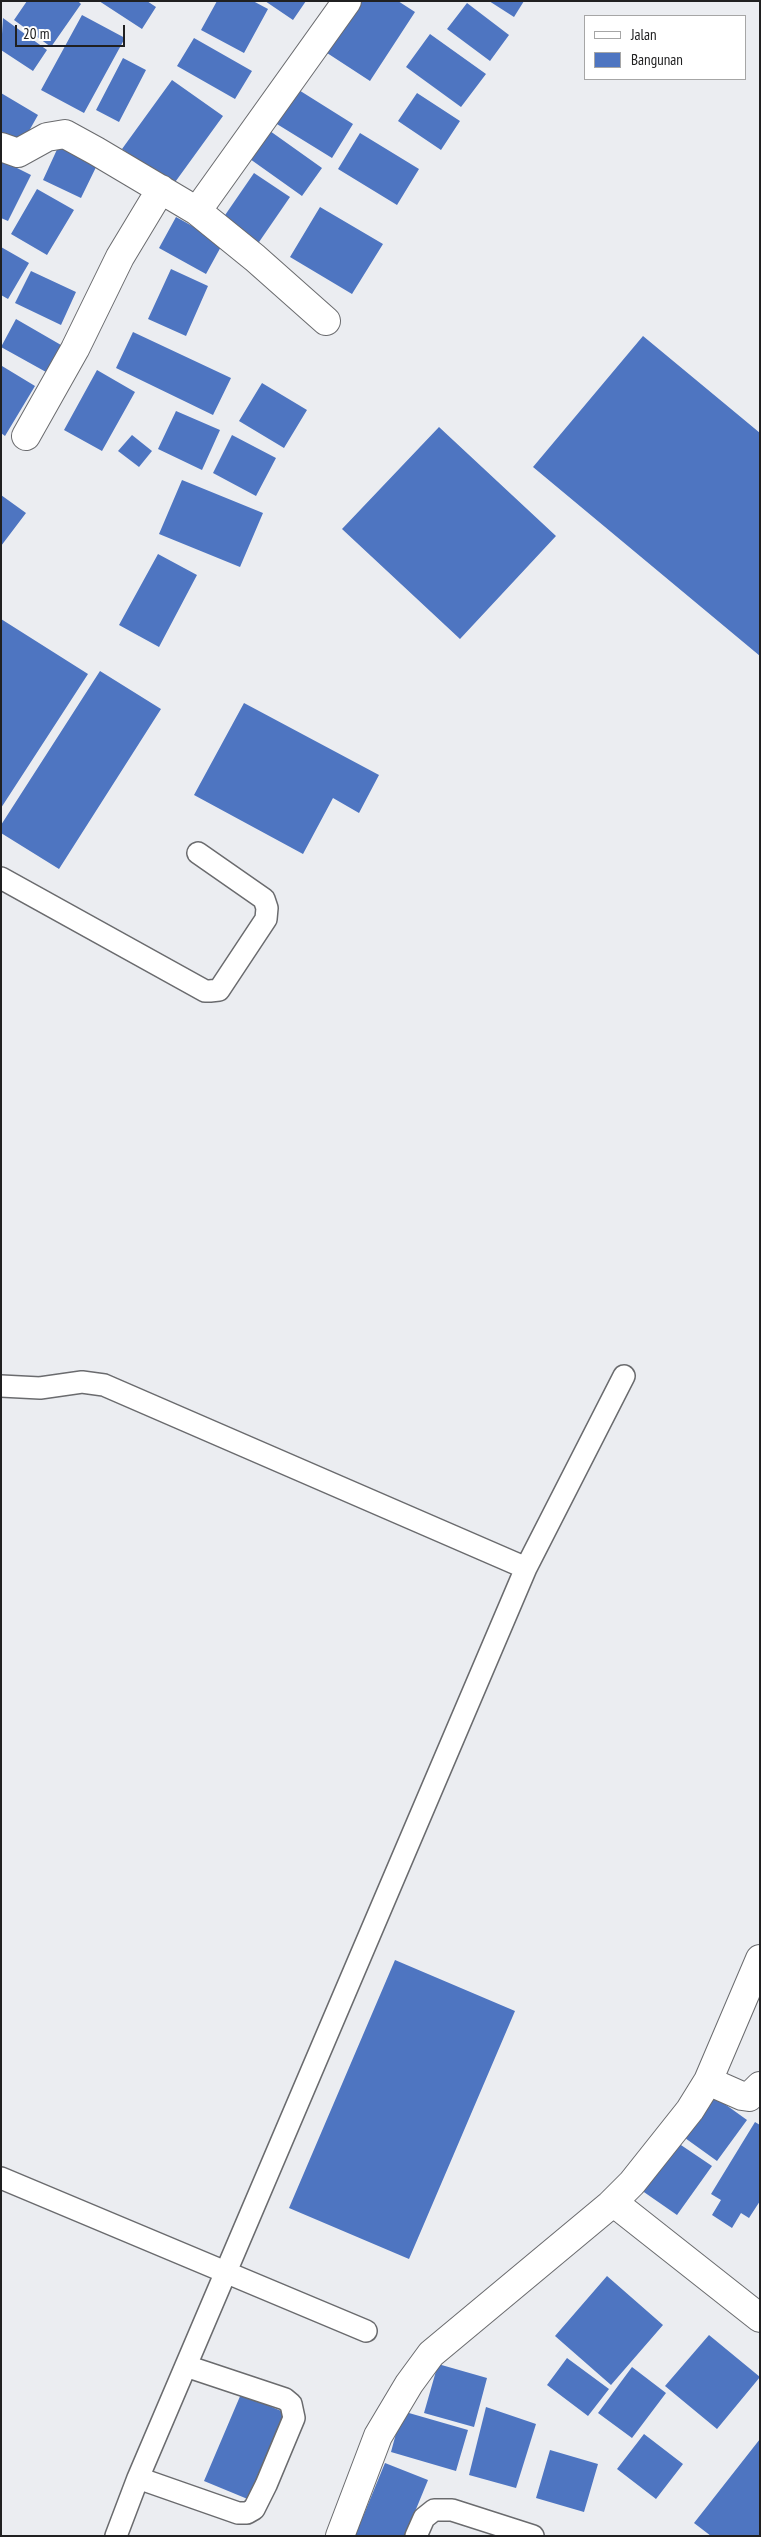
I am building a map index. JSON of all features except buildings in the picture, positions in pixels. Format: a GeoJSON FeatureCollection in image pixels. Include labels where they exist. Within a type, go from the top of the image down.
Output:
{"type":"FeatureCollection","features":[{"type":"Feature","properties":{"kind":"street"},"geometry":{"type":"LineString","coordinates":[[197,211],[347,1]]}},
{"type":"Feature","properties":{"kind":"street"},"geometry":{"type":"LineString","coordinates":[[1,147],[18,153],[47,138],[65,134],[197,211],[326,321]]}},
{"type":"Feature","properties":{"kind":"street"},"geometry":{"type":"LineString","coordinates":[[26,436],[75,349],[120,257],[160,189]]}},
{"type":"Feature","properties":{"kind":"street"},"geometry":{"type":"LineString","coordinates":[[340,2536],[378,2436],[409,2384],[431,2354],[613,2202],[632,2183],[690,2110],[708,2081],[757,1976]]}},
{"type":"Feature","properties":{"kind":"street"},"geometry":{"type":"LineString","coordinates":[[708,2081],[742,2096],[749,2097],[760,2086]]}},
{"type":"Feature","properties":{"kind":"street"},"geometry":{"type":"LineString","coordinates":[[613,2202],[760,2318]]}},
{"type":"Feature","properties":{"kind":"lane"},"geometry":{"type":"LineString","coordinates":[[1,878],[205,991],[219,990],[266,919],[266,908],[264,899],[198,854]]}},
{"type":"Feature","properties":{"kind":"lane"},"geometry":{"type":"LineString","coordinates":[[116,2536],[138,2478],[526,1568],[624,1376]]}},
{"type":"Feature","properties":{"kind":"lane"},"geometry":{"type":"LineString","coordinates":[[1,1386],[40,1388],[82,1382],[104,1385],[526,1568]]}},
{"type":"Feature","properties":{"kind":"lane"},"geometry":{"type":"LineString","coordinates":[[1,2178],[226,2274],[366,2331]]}},
{"type":"Feature","properties":{"kind":"lane"},"geometry":{"type":"LineString","coordinates":[[138,2478],[238,2514],[248,2514],[254,2509],[266,2485],[294,2418],[291,2404],[285,2399],[186,2366]]}},
{"type":"Feature","properties":{"kind":"lane"},"geometry":{"type":"LineString","coordinates":[[416,2536],[424,2518],[434,2510],[452,2510],[533,2536]]}}]}
